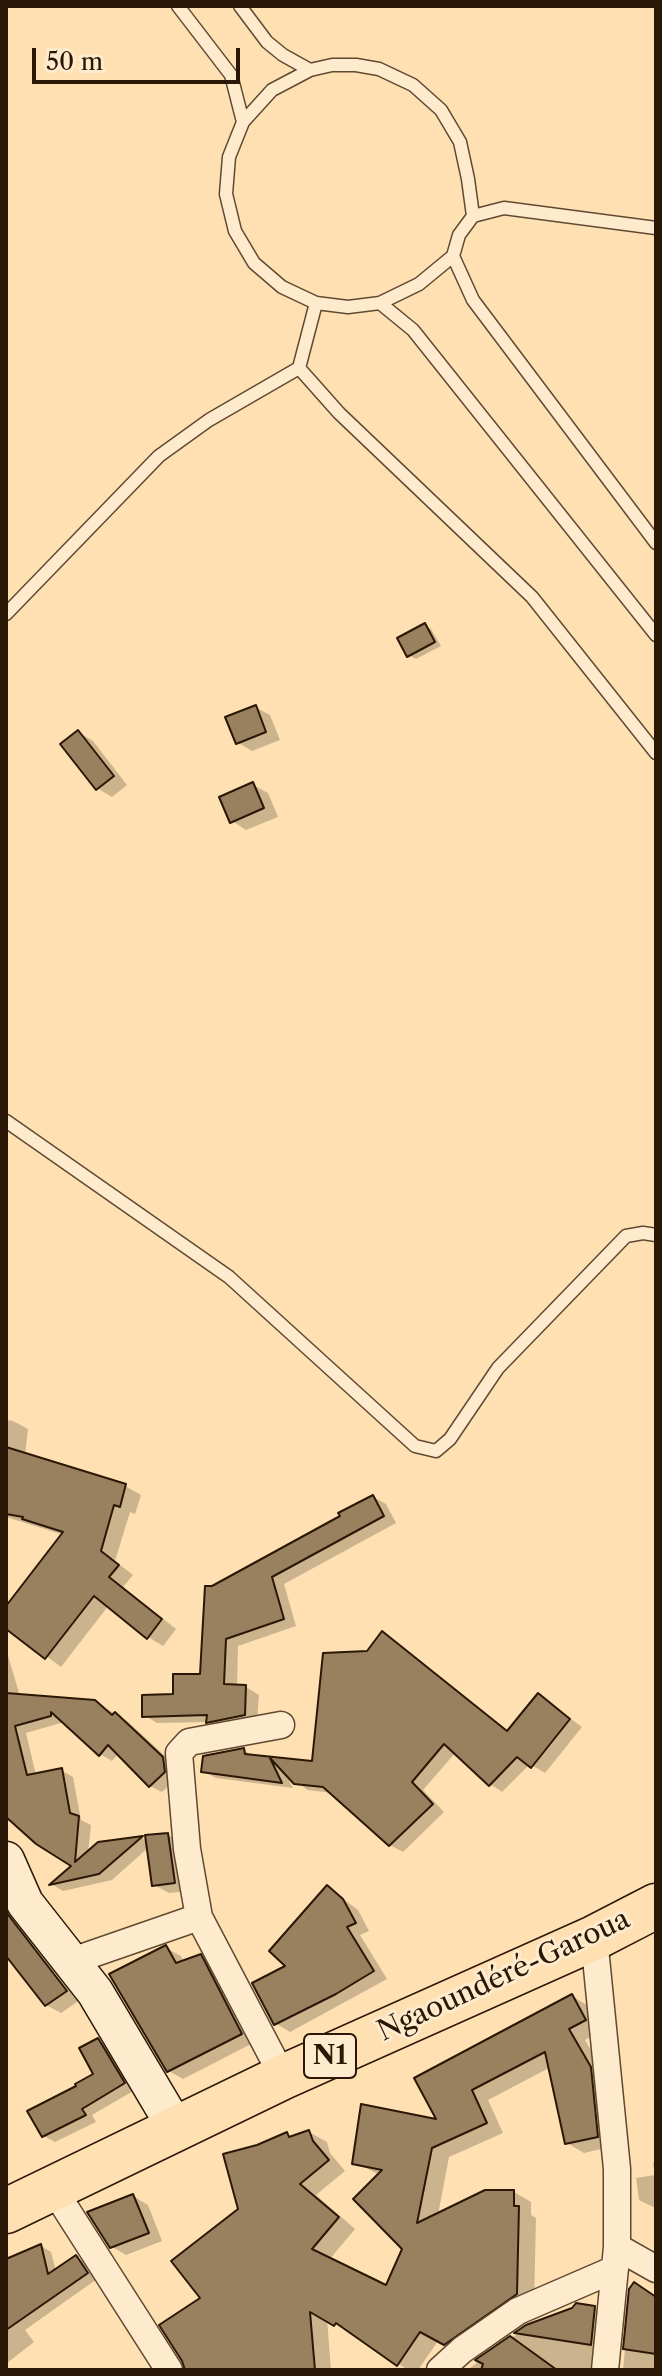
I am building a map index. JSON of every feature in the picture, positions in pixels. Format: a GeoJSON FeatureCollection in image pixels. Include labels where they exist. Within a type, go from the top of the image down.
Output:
{"type":"FeatureCollection","features":[{"type":"Feature","properties":{"kind":"highway","name":"Ngaoundéré-Garoua"},"geometry":{"type":"LineString","coordinates":[[6,2211],[283,2077],[594,1938],[656,1906]]}},
{"type":"Feature","properties":{"kind":"street"},"geometry":{"type":"LineString","coordinates":[[281,1725],[189,1742],[179,1753],[187,1849],[199,1917],[283,2077]]}},
{"type":"Feature","properties":{"kind":"street"},"geometry":{"type":"LineString","coordinates":[[6,1860],[25,1903],[95,1992],[177,2130]]}},
{"type":"Feature","properties":{"kind":"street"},"geometry":{"type":"LineString","coordinates":[[72,1961],[199,1917]]}},
{"type":"Feature","properties":{"kind":"street"},"geometry":{"type":"LineString","coordinates":[[594,1938],[617,2169],[616,2258],[605,2370]]}},
{"type":"Feature","properties":{"kind":"street"},"geometry":{"type":"LineString","coordinates":[[54,2190],[169,2370]]}},
{"type":"Feature","properties":{"kind":"street"},"geometry":{"type":"LineString","coordinates":[[440,2370],[462,2350],[518,2311],[616,2258],[656,2269]]}},
{"type":"Feature","properties":{"kind":"lane"},"geometry":{"type":"LineString","coordinates":[[178,6],[231,75],[243,122]]}},
{"type":"Feature","properties":{"kind":"lane"},"geometry":{"type":"LineString","coordinates":[[240,6],[267,42],[310,70]]}},
{"type":"Feature","properties":{"kind":"lane"},"geometry":{"type":"LineString","coordinates":[[473,216],[460,142],[441,110],[413,85],[379,69],[332,65],[310,70],[272,90],[243,122],[229,157],[226,194],[235,231],[254,263],[282,287],[316,303],[348,307],[380,303],[419,284],[453,256],[459,235],[473,216],[504,208],[656,228]]}},
{"type":"Feature","properties":{"kind":"lane"},"geometry":{"type":"LineString","coordinates":[[453,256],[473,300],[656,543]]}},
{"type":"Feature","properties":{"kind":"lane"},"geometry":{"type":"LineString","coordinates":[[6,614],[159,456],[209,420],[299,368],[316,303]]}},
{"type":"Feature","properties":{"kind":"lane"},"geometry":{"type":"LineString","coordinates":[[380,303],[413,330],[656,635]]}},
{"type":"Feature","properties":{"kind":"lane"},"geometry":{"type":"LineString","coordinates":[[299,368],[339,413],[532,597],[656,753]]}},
{"type":"Feature","properties":{"kind":"lane"},"geometry":{"type":"LineString","coordinates":[[6,1121],[229,1277],[415,1446],[436,1451],[450,1439],[498,1368],[626,1236],[656,1235]]}},
{"type":"Feature","properties":{"kind":"building"},"geometry":{"type":"Polygon","coordinates":[[[425,623],[435,642],[407,657],[397,638],[425,623]]]}},
{"type":"Feature","properties":{"kind":"building"},"geometry":{"type":"Polygon","coordinates":[[[256,705],[266,732],[236,744],[225,717],[256,705]]]}},
{"type":"Feature","properties":{"kind":"building"},"geometry":{"type":"Polygon","coordinates":[[[78,730],[114,776],[96,790],[60,744],[78,730]]]}},
{"type":"Feature","properties":{"kind":"building"},"geometry":{"type":"Polygon","coordinates":[[[253,782],[264,808],[230,823],[219,797],[253,782]]]}},
{"type":"Feature","properties":{"kind":"building"},"geometry":{"type":"Polygon","coordinates":[[[6,1447],[126,1484],[120,1507],[114,1505],[101,1551],[119,1565],[109,1577],[162,1619],[147,1639],[94,1596],[45,1659],[6,1629],[6,1606],[63,1532],[6,1514],[6,1447]]]}},
{"type":"Feature","properties":{"kind":"building"},"geometry":{"type":"Polygon","coordinates":[[[373,1495],[384,1516],[272,1577],[284,1619],[226,1639],[224,1684],[246,1685],[245,1715],[206,1723],[207,1715],[142,1717],[142,1695],[173,1694],[173,1674],[200,1674],[205,1586],[212,1586],[373,1495]]]}},
{"type":"Feature","properties":{"kind":"building"},"geometry":{"type":"Polygon","coordinates":[[[382,1631],[507,1731],[538,1693],[570,1719],[531,1768],[517,1757],[489,1786],[444,1744],[412,1782],[433,1804],[389,1846],[323,1787],[294,1784],[270,1758],[282,1783],[201,1772],[203,1756],[244,1748],[245,1754],[312,1761],[323,1653],[367,1651],[382,1631]]]}},
{"type":"Feature","properties":{"kind":"building"},"geometry":{"type":"Polygon","coordinates":[[[6,1693],[95,1700],[112,1715],[115,1712],[163,1757],[165,1772],[149,1787],[108,1745],[99,1756],[51,1712],[51,1716],[15,1726],[27,1775],[62,1768],[70,1813],[79,1816],[75,1862],[98,1842],[143,1836],[99,1874],[49,1885],[71,1866],[36,1844],[6,1817],[6,1693]]]}},
{"type":"Feature","properties":{"kind":"building"},"geometry":{"type":"Polygon","coordinates":[[[168,1833],[175,1883],[152,1886],[145,1835],[168,1833]]]}},
{"type":"Feature","properties":{"kind":"building"},"geometry":{"type":"Polygon","coordinates":[[[327,1885],[343,1899],[356,1923],[347,1927],[374,1971],[274,2025],[252,1983],[285,1966],[269,1951],[327,1885]]]}},
{"type":"Feature","properties":{"kind":"building"},"geometry":{"type":"Polygon","coordinates":[[[6,1912],[67,1991],[45,2006],[6,1956],[6,1912]]]}},
{"type":"Feature","properties":{"kind":"building"},"geometry":{"type":"Polygon","coordinates":[[[166,1945],[176,1963],[201,1954],[242,2034],[167,2072],[109,1974],[166,1945]]]}},
{"type":"Feature","properties":{"kind":"building"},"geometry":{"type":"Polygon","coordinates":[[[572,1994],[586,2020],[569,2029],[591,2067],[598,2137],[565,2144],[545,2052],[472,2090],[487,2123],[432,2148],[417,2223],[485,2190],[514,2190],[514,2206],[519,2206],[517,2294],[444,2345],[420,2332],[397,2366],[336,2323],[334,2326],[310,2312],[315,2370],[185,2370],[159,2325],[200,2298],[171,2261],[238,2209],[223,2154],[257,2145],[287,2132],[289,2137],[309,2130],[313,2141],[329,2160],[300,2184],[339,2217],[312,2249],[386,2285],[402,2249],[353,2199],[382,2170],[352,2164],[361,2104],[436,2119],[414,2078],[572,1994]]]}},
{"type":"Feature","properties":{"kind":"building"},"geometry":{"type":"Polygon","coordinates":[[[98,2038],[125,2083],[82,2109],[86,2115],[42,2137],[27,2111],[93,2074],[79,2048],[98,2038]]]}},
{"type":"Feature","properties":{"kind":"building"},"geometry":{"type":"Polygon","coordinates":[[[133,2194],[149,2233],[110,2248],[87,2212],[133,2194]]]}},
{"type":"Feature","properties":{"kind":"building"},"geometry":{"type":"Polygon","coordinates":[[[41,2244],[48,2274],[76,2255],[88,2273],[6,2330],[6,2259],[41,2244]]]}},
{"type":"Feature","properties":{"kind":"building"},"geometry":{"type":"Polygon","coordinates":[[[634,2282],[656,2297],[656,2354],[623,2349],[629,2289],[634,2282]]]}},
{"type":"Feature","properties":{"kind":"building"},"geometry":{"type":"Polygon","coordinates":[[[576,2303],[595,2306],[591,2345],[514,2333],[526,2325],[572,2308],[576,2303]]]}},
{"type":"Feature","properties":{"kind":"building"},"geometry":{"type":"Polygon","coordinates":[[[510,2336],[557,2370],[481,2370],[483,2364],[475,2360],[510,2336]]]}}]}
